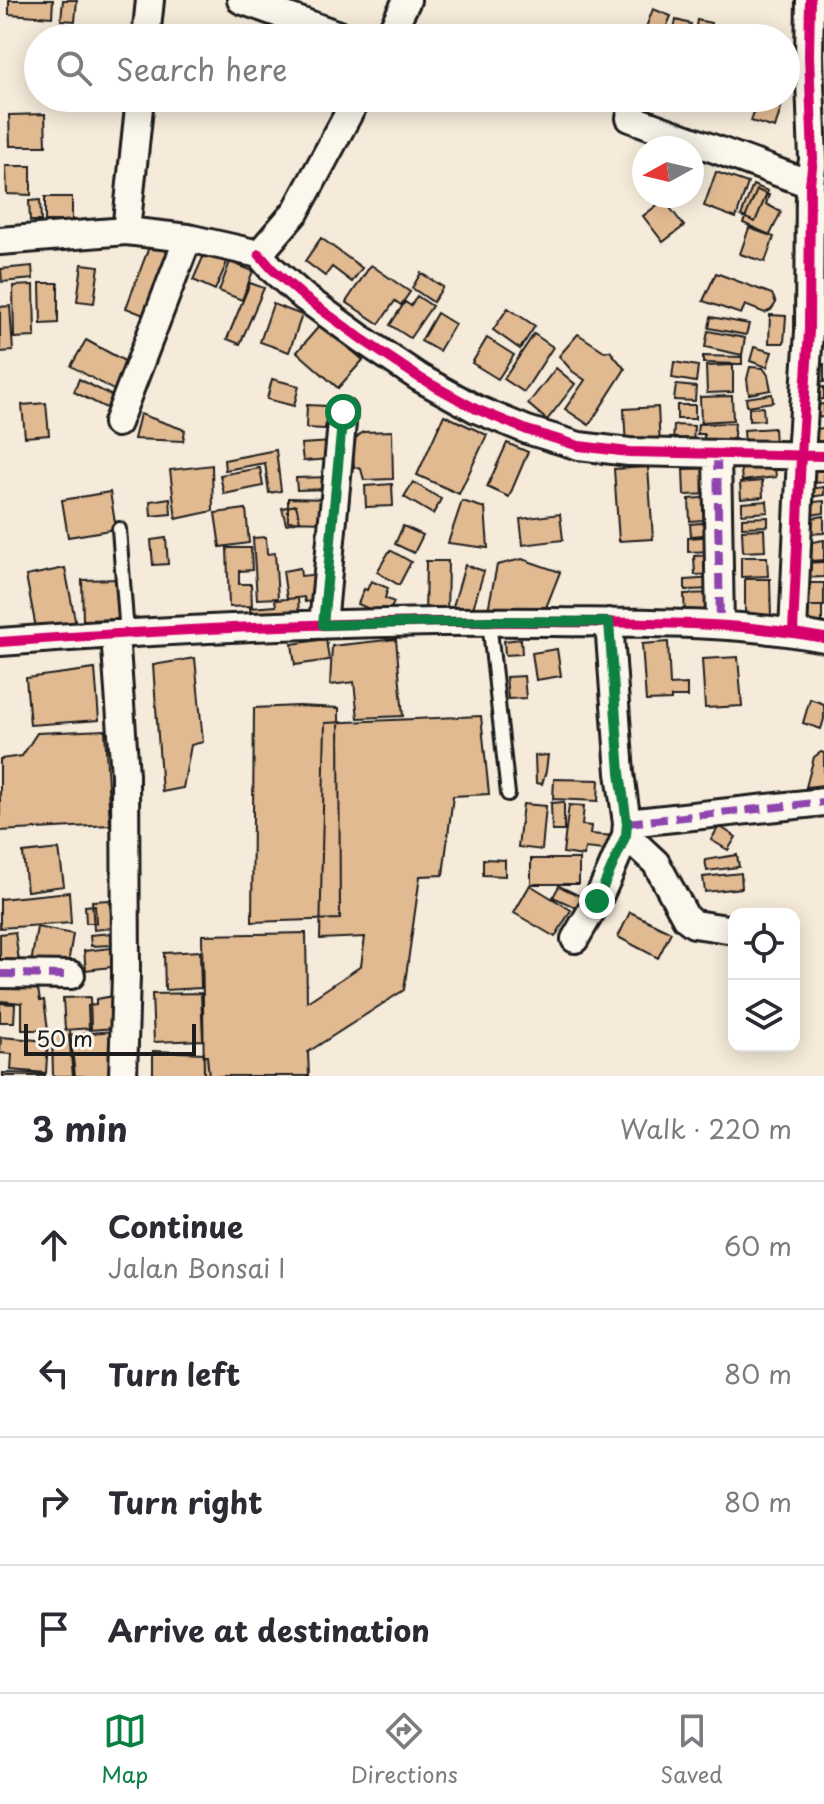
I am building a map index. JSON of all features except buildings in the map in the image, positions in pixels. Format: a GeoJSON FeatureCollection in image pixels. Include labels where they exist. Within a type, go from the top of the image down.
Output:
{"type":"FeatureCollection","features":[{"type":"Feature","properties":{"kind":"street"},"geometry":{"type":"LineString","coordinates":[[147,24],[150,0]]}},
{"type":"Feature","properties":{"kind":"street"},"geometry":{"type":"LineString","coordinates":[[241,0],[308,24]]}},
{"type":"Feature","properties":{"kind":"street"},"geometry":{"type":"LineString","coordinates":[[395,24],[407,0]]}},
{"type":"Feature","properties":{"kind":"street"},"geometry":{"type":"LineString","coordinates":[[793,632],[812,456],[809,331],[816,165],[809,56],[810,0]]}},
{"type":"Feature","properties":{"kind":"street"},"geometry":{"type":"LineString","coordinates":[[126,231],[139,112]]}},
{"type":"Feature","properties":{"kind":"street"},"geometry":{"type":"LineString","coordinates":[[259,254],[296,211],[349,112]]}},
{"type":"Feature","properties":{"kind":"street"},"geometry":{"type":"LineString","coordinates":[[630,118],[816,165]]}},
{"type":"Feature","properties":{"kind":"street"},"geometry":{"type":"LineString","coordinates":[[0,241],[126,231],[188,238],[259,254],[304,297],[420,378],[476,409],[527,430],[579,446],[629,452],[812,456]]}},
{"type":"Feature","properties":{"kind":"street"},"geometry":{"type":"LineString","coordinates":[[117,423],[188,238]]}},
{"type":"Feature","properties":{"kind":"street"},"geometry":{"type":"LineString","coordinates":[[323,625],[343,412]]}},
{"type":"Feature","properties":{"kind":"street"},"geometry":{"type":"LineString","coordinates":[[717,454],[720,625]]}},
{"type":"Feature","properties":{"kind":"street"},"geometry":{"type":"LineString","coordinates":[[0,642],[323,625],[489,621],[720,625],[824,638]]}},
{"type":"Feature","properties":{"kind":"street"},"geometry":{"type":"LineString","coordinates":[[575,939],[597,901],[626,829],[609,622]]}},
{"type":"Feature","properties":{"kind":"street"},"geometry":{"type":"LineString","coordinates":[[121,634],[126,975],[123,1076]]}},
{"type":"Feature","properties":{"kind":"street"},"geometry":{"type":"LineString","coordinates":[[626,829],[824,802]]}},
{"type":"Feature","properties":{"kind":"street"},"geometry":{"type":"LineString","coordinates":[[626,829],[656,863],[686,918],[694,924],[728,929]]}},
{"type":"Feature","properties":{"kind":"street"},"geometry":{"type":"LineString","coordinates":[[0,974],[71,975]]}},
{"type":"Feature","properties":{"kind":"lane"},"geometry":{"type":"LineString","coordinates":[[119,529],[121,634]]}},
{"type":"Feature","properties":{"kind":"lane"},"geometry":{"type":"LineString","coordinates":[[489,621],[508,794]]}},
{"type":"Feature","properties":{"kind":"marked path"},"geometry":{"type":"LineString","coordinates":[[323,625],[343,412]]}},
{"type":"Feature","properties":{"kind":"marked path"},"geometry":{"type":"LineString","coordinates":[[717,454],[720,625]]}},
{"type":"Feature","properties":{"kind":"marked path"},"geometry":{"type":"LineString","coordinates":[[627,823],[824,802]]}},
{"type":"Feature","properties":{"kind":"marked path"},"geometry":{"type":"LineString","coordinates":[[0,974],[71,975]]}},
{"type":"Feature","properties":{"kind":"cycle path"},"geometry":{"type":"LineString","coordinates":[[793,632],[809,331],[810,184],[813,159],[810,0]]}},
{"type":"Feature","properties":{"kind":"cycle path"},"geometry":{"type":"LineString","coordinates":[[259,254],[304,297],[420,378],[476,409],[527,430],[579,446],[629,452],[824,456]]}},
{"type":"Feature","properties":{"kind":"cycle path"},"geometry":{"type":"LineString","coordinates":[[0,642],[276,626],[414,622],[688,624],[757,628],[824,638]]}},
{"type":"Feature","properties":{"kind":"route"},"geometry":{"type":"LineString","coordinates":[[343,412],[323,625],[609,622],[620,773],[627,823],[626,835],[597,901]]}}]}
